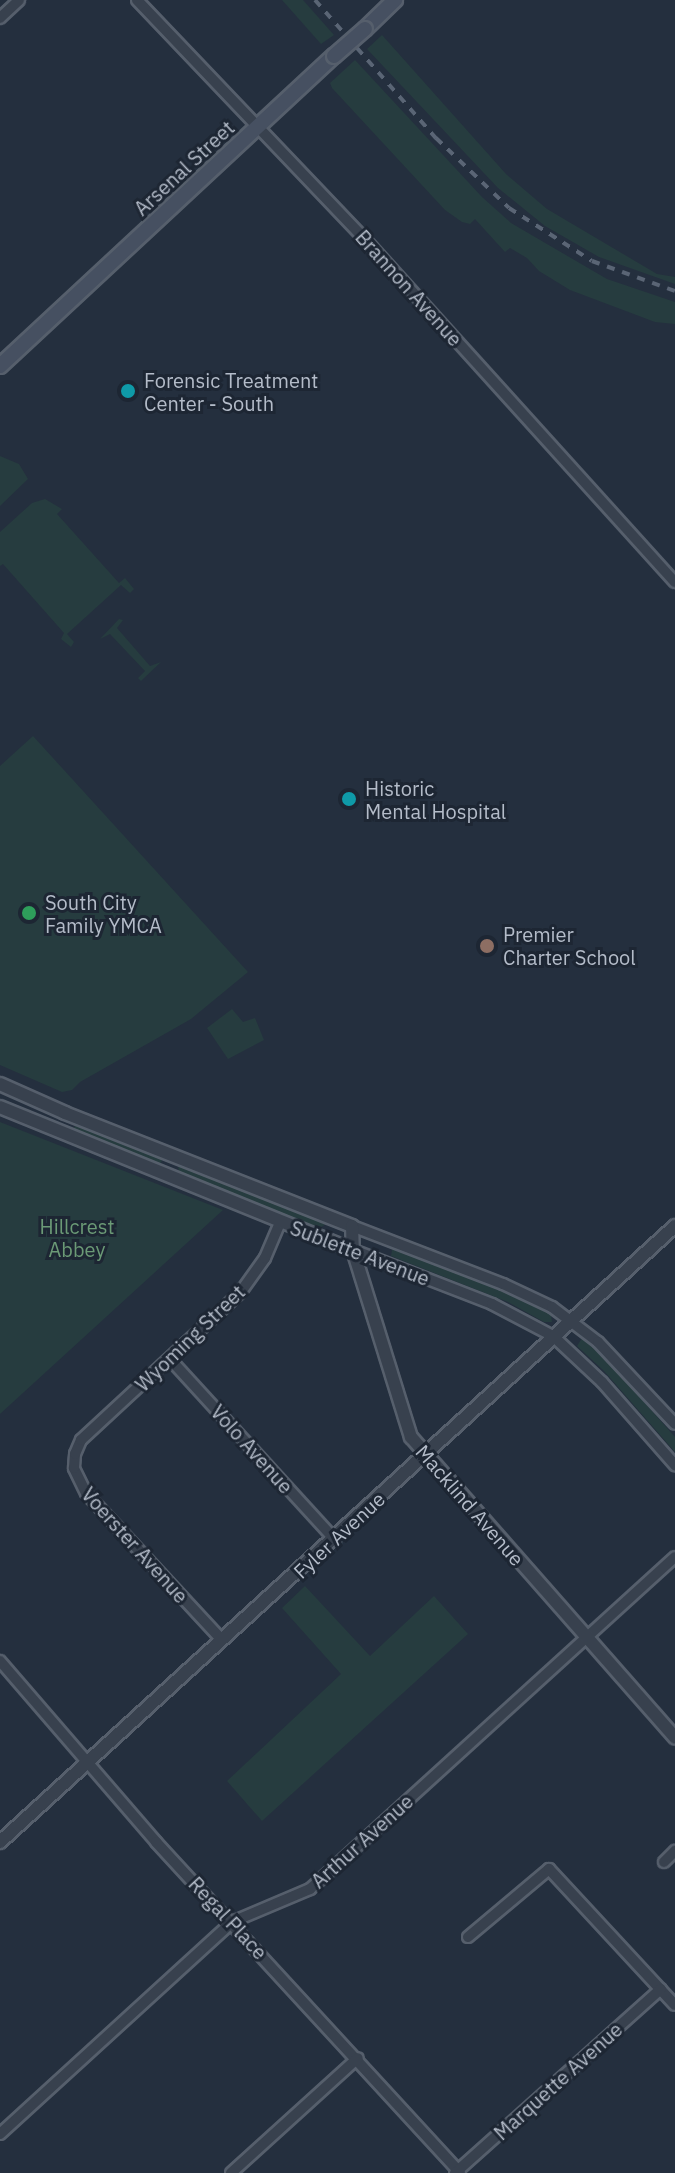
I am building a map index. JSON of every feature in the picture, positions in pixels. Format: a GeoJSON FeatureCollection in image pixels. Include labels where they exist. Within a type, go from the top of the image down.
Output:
{"type":"FeatureCollection","features":[{"type":"Feature","properties":{"kind":"main road","name":"Arsenal Street"},"geometry":{"type":"LineString","coordinates":[[0,366],[395,0]]}},
{"type":"Feature","properties":{"kind":"street"},"geometry":{"type":"LineString","coordinates":[[0,18],[19,0]]}},
{"type":"Feature","properties":{"kind":"street","name":"Brannon Avenue"},"geometry":{"type":"LineString","coordinates":[[137,0],[259,126],[675,582]]}},
{"type":"Feature","properties":{"kind":"street","name":"Sublette Avenue"},"geometry":{"type":"LineString","coordinates":[[1,1087],[521,1291],[572,1320],[619,1362],[675,1424]]}},
{"type":"Feature","properties":{"kind":"street","name":"Sublette Avenue"},"geometry":{"type":"LineString","coordinates":[[0,1107],[280,1222],[492,1304],[553,1336],[602,1382],[675,1465]]}},
{"type":"Feature","properties":{"kind":"street","name":"Wyoming Street"},"geometry":{"type":"LineString","coordinates":[[81,1440],[240,1293],[265,1258],[280,1222]]}},
{"type":"Feature","properties":{"kind":"street","name":"Macklind Avenue"},"geometry":{"type":"LineString","coordinates":[[352,1226],[353,1250],[408,1428],[424,1455],[675,1738]]}},
{"type":"Feature","properties":{"kind":"street","name":"Fyler Avenue"},"geometry":{"type":"LineString","coordinates":[[0,1842],[335,1540],[675,1226]]}},
{"type":"Feature","properties":{"kind":"street","name":"Volo Avenue"},"geometry":{"type":"LineString","coordinates":[[170,1359],[335,1540]]}},
{"type":"Feature","properties":{"kind":"street","name":"Voerster Avenue"},"geometry":{"type":"LineString","coordinates":[[81,1440],[74,1468],[86,1493],[222,1640]]}},
{"type":"Feature","properties":{"kind":"street","name":"Arthur Avenue"},"geometry":{"type":"LineString","coordinates":[[0,2134],[232,1922],[310,1889],[675,1557]]}},
{"type":"Feature","properties":{"kind":"street","name":"Regal Place"},"geometry":{"type":"LineString","coordinates":[[0,1661],[457,2172]]}},
{"type":"Feature","properties":{"kind":"street"},"geometry":{"type":"LineString","coordinates":[[664,1862],[675,1851]]}},
{"type":"Feature","properties":{"kind":"street"},"geometry":{"type":"LineString","coordinates":[[468,1937],[549,1869],[675,2005]]}},
{"type":"Feature","properties":{"kind":"street","name":"Marquette Avenue"},"geometry":{"type":"LineString","coordinates":[[457,2172],[661,1989]]}},
{"type":"Feature","properties":{"kind":"street"},"geometry":{"type":"LineString","coordinates":[[231,2173],[358,2058]]}},
{"type":"Feature","properties":{"kind":"green space"},"geometry":{"type":"Polygon","coordinates":[[[282,0],[303,0],[334,35],[321,44],[282,0]]]}},
{"type":"Feature","properties":{"kind":"green space"},"geometry":{"type":"Polygon","coordinates":[[[382,35],[506,174],[547,209],[657,274],[675,277],[675,284],[599,257],[545,226],[498,188],[367,49],[382,35]]]}},
{"type":"Feature","properties":{"kind":"green space"},"geometry":{"type":"Polygon","coordinates":[[[355,60],[482,197],[511,223],[607,279],[675,302],[675,324],[655,322],[570,290],[510,248],[505,252],[475,219],[470,224],[462,222],[445,210],[332,88],[330,83],[355,60]]]}},
{"type":"Feature","properties":{"kind":"green space"},"geometry":{"type":"Polygon","coordinates":[[[0,456],[19,464],[28,479],[0,506],[0,456]]]}},
{"type":"Feature","properties":{"kind":"green space"},"geometry":{"type":"Polygon","coordinates":[[[45,499],[62,509],[57,514],[119,583],[125,578],[134,589],[130,593],[121,585],[67,634],[74,642],[71,647],[61,639],[64,633],[3,564],[0,566],[0,532],[32,503],[45,499]]]}},
{"type":"Feature","properties":{"kind":"green space"},"geometry":{"type":"Polygon","coordinates":[[[119,619],[123,620],[117,628],[150,666],[161,662],[141,681],[138,678],[145,671],[110,634],[100,639],[119,619]]]}},
{"type":"Feature","properties":{"kind":"green space"},"geometry":{"type":"Polygon","coordinates":[[[33,736],[248,972],[191,1019],[80,1082],[72,1090],[62,1092],[0,1065],[0,766],[33,736]]]}},
{"type":"Feature","properties":{"kind":"green space"},"geometry":{"type":"Polygon","coordinates":[[[232,1009],[243,1022],[255,1018],[264,1040],[228,1059],[207,1028],[232,1009]]]}},
{"type":"Feature","properties":{"kind":"green space","name":"Hillcrest Abbey"},"geometry":{"type":"Polygon","coordinates":[[[0,1122],[223,1210],[0,1414],[0,1122]]]}},
{"type":"Feature","properties":{"kind":"green space"},"geometry":{"type":"Polygon","coordinates":[[[76,1124],[159,1156],[162,1161],[158,1166],[72,1131],[76,1124]]]}},
{"type":"Feature","properties":{"kind":"green space"},"geometry":{"type":"Polygon","coordinates":[[[178,1165],[326,1224],[318,1229],[179,1175],[178,1165]]]}},
{"type":"Feature","properties":{"kind":"green space"},"geometry":{"type":"Polygon","coordinates":[[[400,1249],[527,1300],[551,1315],[552,1322],[544,1322],[508,1302],[391,1256],[392,1250],[400,1249]]]}},
{"type":"Feature","properties":{"kind":"green space"},"geometry":{"type":"Polygon","coordinates":[[[582,1338],[605,1358],[675,1437],[675,1452],[604,1371],[577,1346],[582,1338]]]}},
{"type":"Feature","properties":{"kind":"green space"},"geometry":{"type":"Polygon","coordinates":[[[305,1586],[370,1656],[434,1596],[468,1634],[262,1821],[227,1781],[341,1674],[282,1608],[305,1586]]]}},
{"type":"Feature","properties":{"kind":"railway"},"geometry":{"type":"LineString","coordinates":[[315,0],[436,138],[509,208],[592,261],[675,291]]}},
{"type":"Feature","properties":{"kind":"place","name":"Forensic Treatment Center - South"},"geometry":{"type":"Point","coordinates":[128,391]}},
{"type":"Feature","properties":{"kind":"place","name":"Historic Mental Hospital"},"geometry":{"type":"Point","coordinates":[349,799]}},
{"type":"Feature","properties":{"kind":"place","name":"South City Family YMCA"},"geometry":{"type":"Point","coordinates":[29,913]}},
{"type":"Feature","properties":{"kind":"place","name":"Premier Charter School"},"geometry":{"type":"Point","coordinates":[487,946]}}]}
